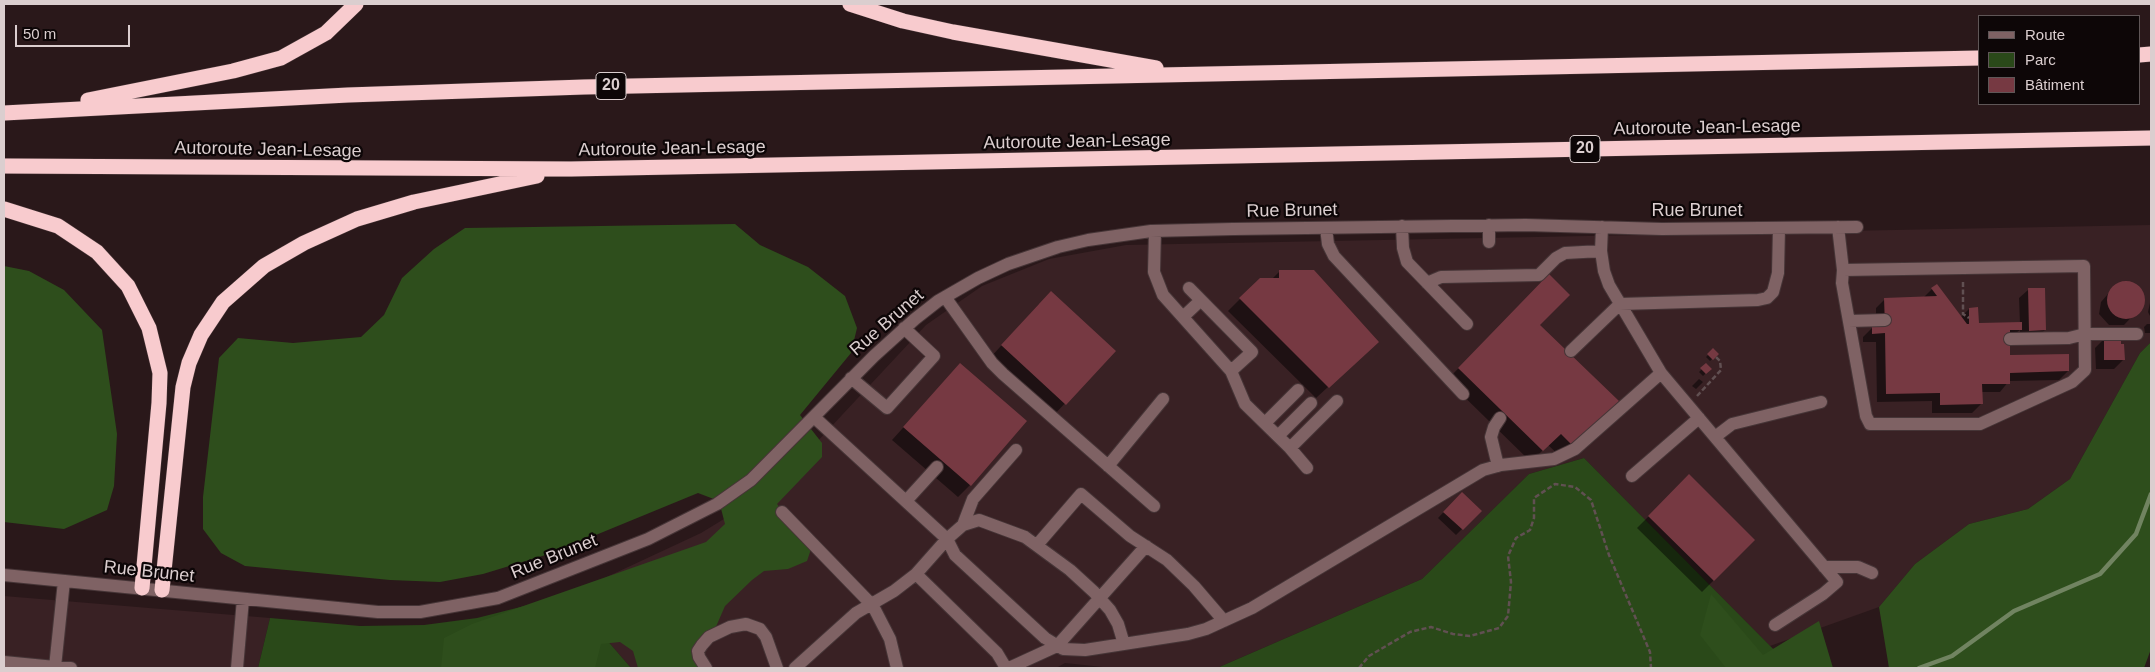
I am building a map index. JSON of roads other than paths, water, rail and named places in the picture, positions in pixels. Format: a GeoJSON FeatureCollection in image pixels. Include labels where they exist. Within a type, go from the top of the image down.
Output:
{"type":"FeatureCollection","features":[{"type":"Feature","properties":{"kind":"highway"},"geometry":{"type":"LineString","coordinates":[[36,111],[233,72],[276,60],[298,50],[326,33],[356,4]]}},
{"type":"Feature","properties":{"kind":"highway"},"geometry":{"type":"LineString","coordinates":[[850,4],[903,20],[953,32],[1187,74]]}},
{"type":"Feature","properties":{"kind":"highway","name":"20"},"geometry":{"type":"LineString","coordinates":[[4,113],[348,95],[575,87],[1978,58]]}},
{"type":"Feature","properties":{"kind":"highway","name":"Autoroute Jean-Lesage"},"geometry":{"type":"LineString","coordinates":[[4,166],[571,169],[2151,138]]}},
{"type":"Feature","properties":{"kind":"highway"},"geometry":{"type":"LineString","coordinates":[[162,590],[183,387],[189,363],[201,335],[223,302],[264,266],[304,243],[357,219],[414,202],[571,169]]}},
{"type":"Feature","properties":{"kind":"highway"},"geometry":{"type":"LineString","coordinates":[[4,209],[58,226],[97,252],[128,286],[150,328],[159,366],[159,403],[142,588]]}},
{"type":"Feature","properties":{"kind":"street"},"geometry":{"type":"LineString","coordinates":[[1489,225],[1489,242]]}},
{"type":"Feature","properties":{"kind":"street","name":"Rue Brunet"},"geometry":{"type":"LineString","coordinates":[[4,575],[378,612],[405,613],[468,605],[512,593],[648,540],[712,507],[751,480],[851,378],[904,328],[945,297],[992,271],[1043,251],[1088,240],[1154,232],[1402,226],[1857,227]]}},
{"type":"Feature","properties":{"kind":"street"},"geometry":{"type":"LineString","coordinates":[[1402,226],[1404,256],[1467,324]]}},
{"type":"Feature","properties":{"kind":"street"},"geometry":{"type":"LineString","coordinates":[[1602,227],[1601,251],[1606,279],[1661,373],[1837,582],[1823,594],[1775,625]]}},
{"type":"Feature","properties":{"kind":"street"},"geometry":{"type":"LineString","coordinates":[[1838,227],[1843,270],[1842,283],[1866,416],[1868,421],[1873,424],[1980,424],[2078,378],[2085,370],[2084,266],[1843,270]]}},
{"type":"Feature","properties":{"kind":"street"},"geometry":{"type":"LineString","coordinates":[[1326,228],[1328,244],[1334,256],[1463,394]]}},
{"type":"Feature","properties":{"kind":"street"},"geometry":{"type":"LineString","coordinates":[[1571,351],[1620,304],[1758,300],[1767,298],[1773,292],[1778,274],[1779,228]]}},
{"type":"Feature","properties":{"kind":"street"},"geometry":{"type":"LineString","coordinates":[[1154,232],[1156,282],[1163,295],[1232,371],[1245,404],[1290,448],[1307,468]]}},
{"type":"Feature","properties":{"kind":"street"},"geometry":{"type":"LineString","coordinates":[[1427,283],[1441,277],[1536,276],[1565,253],[1601,251]]}},
{"type":"Feature","properties":{"kind":"street"},"geometry":{"type":"LineString","coordinates":[[1189,288],[1252,352],[1232,371]]}},
{"type":"Feature","properties":{"kind":"street"},"geometry":{"type":"LineString","coordinates":[[945,297],[982,350],[1003,374],[1154,506]]}},
{"type":"Feature","properties":{"kind":"street"},"geometry":{"type":"LineString","coordinates":[[1183,317],[1201,300]]}},
{"type":"Feature","properties":{"kind":"street"},"geometry":{"type":"LineString","coordinates":[[1849,321],[1885,320]]}},
{"type":"Feature","properties":{"kind":"street"},"geometry":{"type":"LineString","coordinates":[[851,378],[887,408],[934,356],[904,328]]}},
{"type":"Feature","properties":{"kind":"street"},"geometry":{"type":"LineString","coordinates":[[2010,339],[2069,338],[2085,334],[2137,334]]}},
{"type":"Feature","properties":{"kind":"street"},"geometry":{"type":"LineString","coordinates":[[814,417],[947,539],[954,555],[1045,638],[1057,646],[1072,650],[1188,634],[1224,621],[1252,608],[1468,478],[1498,466],[1554,458],[1575,449],[1661,373]]}},
{"type":"Feature","properties":{"kind":"street"},"geometry":{"type":"LineString","coordinates":[[1264,424],[1298,390]]}},
{"type":"Feature","properties":{"kind":"street"},"geometry":{"type":"LineString","coordinates":[[1108,466],[1163,399]]}},
{"type":"Feature","properties":{"kind":"street"},"geometry":{"type":"LineString","coordinates":[[1290,448],[1337,401]]}},
{"type":"Feature","properties":{"kind":"street"},"geometry":{"type":"LineString","coordinates":[[1715,436],[1732,424],[1821,402]]}},
{"type":"Feature","properties":{"kind":"street"},"geometry":{"type":"LineString","coordinates":[[1278,436],[1311,403]]}},
{"type":"Feature","properties":{"kind":"street"},"geometry":{"type":"LineString","coordinates":[[1498,466],[1491,437],[1494,426],[1500,418]]}},
{"type":"Feature","properties":{"kind":"street"},"geometry":{"type":"LineString","coordinates":[[1632,476],[1699,418]]}},
{"type":"Feature","properties":{"kind":"street"},"geometry":{"type":"LineString","coordinates":[[963,525],[973,499],[1016,450]]}},
{"type":"Feature","properties":{"kind":"street"},"geometry":{"type":"LineString","coordinates":[[906,501],[937,467]]}},
{"type":"Feature","properties":{"kind":"street"},"geometry":{"type":"LineString","coordinates":[[1037,545],[1081,494],[1146,546],[1167,560],[1194,586],[1224,621]]}},
{"type":"Feature","properties":{"kind":"street"},"geometry":{"type":"LineString","coordinates":[[782,512],[872,604],[884,624],[897,668]]}},
{"type":"Feature","properties":{"kind":"street"},"geometry":{"type":"LineString","coordinates":[[795,668],[856,613],[916,574],[947,539],[963,525],[979,520],[987,521],[1025,537],[1070,570],[1100,599],[1118,624],[1124,644]]}},
{"type":"Feature","properties":{"kind":"street"},"geometry":{"type":"LineString","coordinates":[[916,574],[997,653],[1007,668],[1057,646],[1146,546]]}},
{"type":"Feature","properties":{"kind":"street"},"geometry":{"type":"LineString","coordinates":[[1824,567],[1858,567],[1872,573]]}},
{"type":"Feature","properties":{"kind":"street"},"geometry":{"type":"LineString","coordinates":[[55,667],[64,581]]}},
{"type":"Feature","properties":{"kind":"street"},"geometry":{"type":"LineString","coordinates":[[239,667],[243,599]]}},
{"type":"Feature","properties":{"kind":"street"},"geometry":{"type":"LineString","coordinates":[[706,668],[699,657],[698,651],[702,645],[709,638],[730,627],[746,624],[760,629],[766,637],[777,668]]}},
{"type":"Feature","properties":{"kind":"street"},"geometry":{"type":"LineString","coordinates":[[4,662],[31,666],[71,668]]}},
{"type":"Feature","properties":{"kind":"waterway"},"geometry":{"type":"LineString","coordinates":[[1919,668],[1952,656],[2014,611],[2100,574],[2136,534],[2151,494]]}}]}
